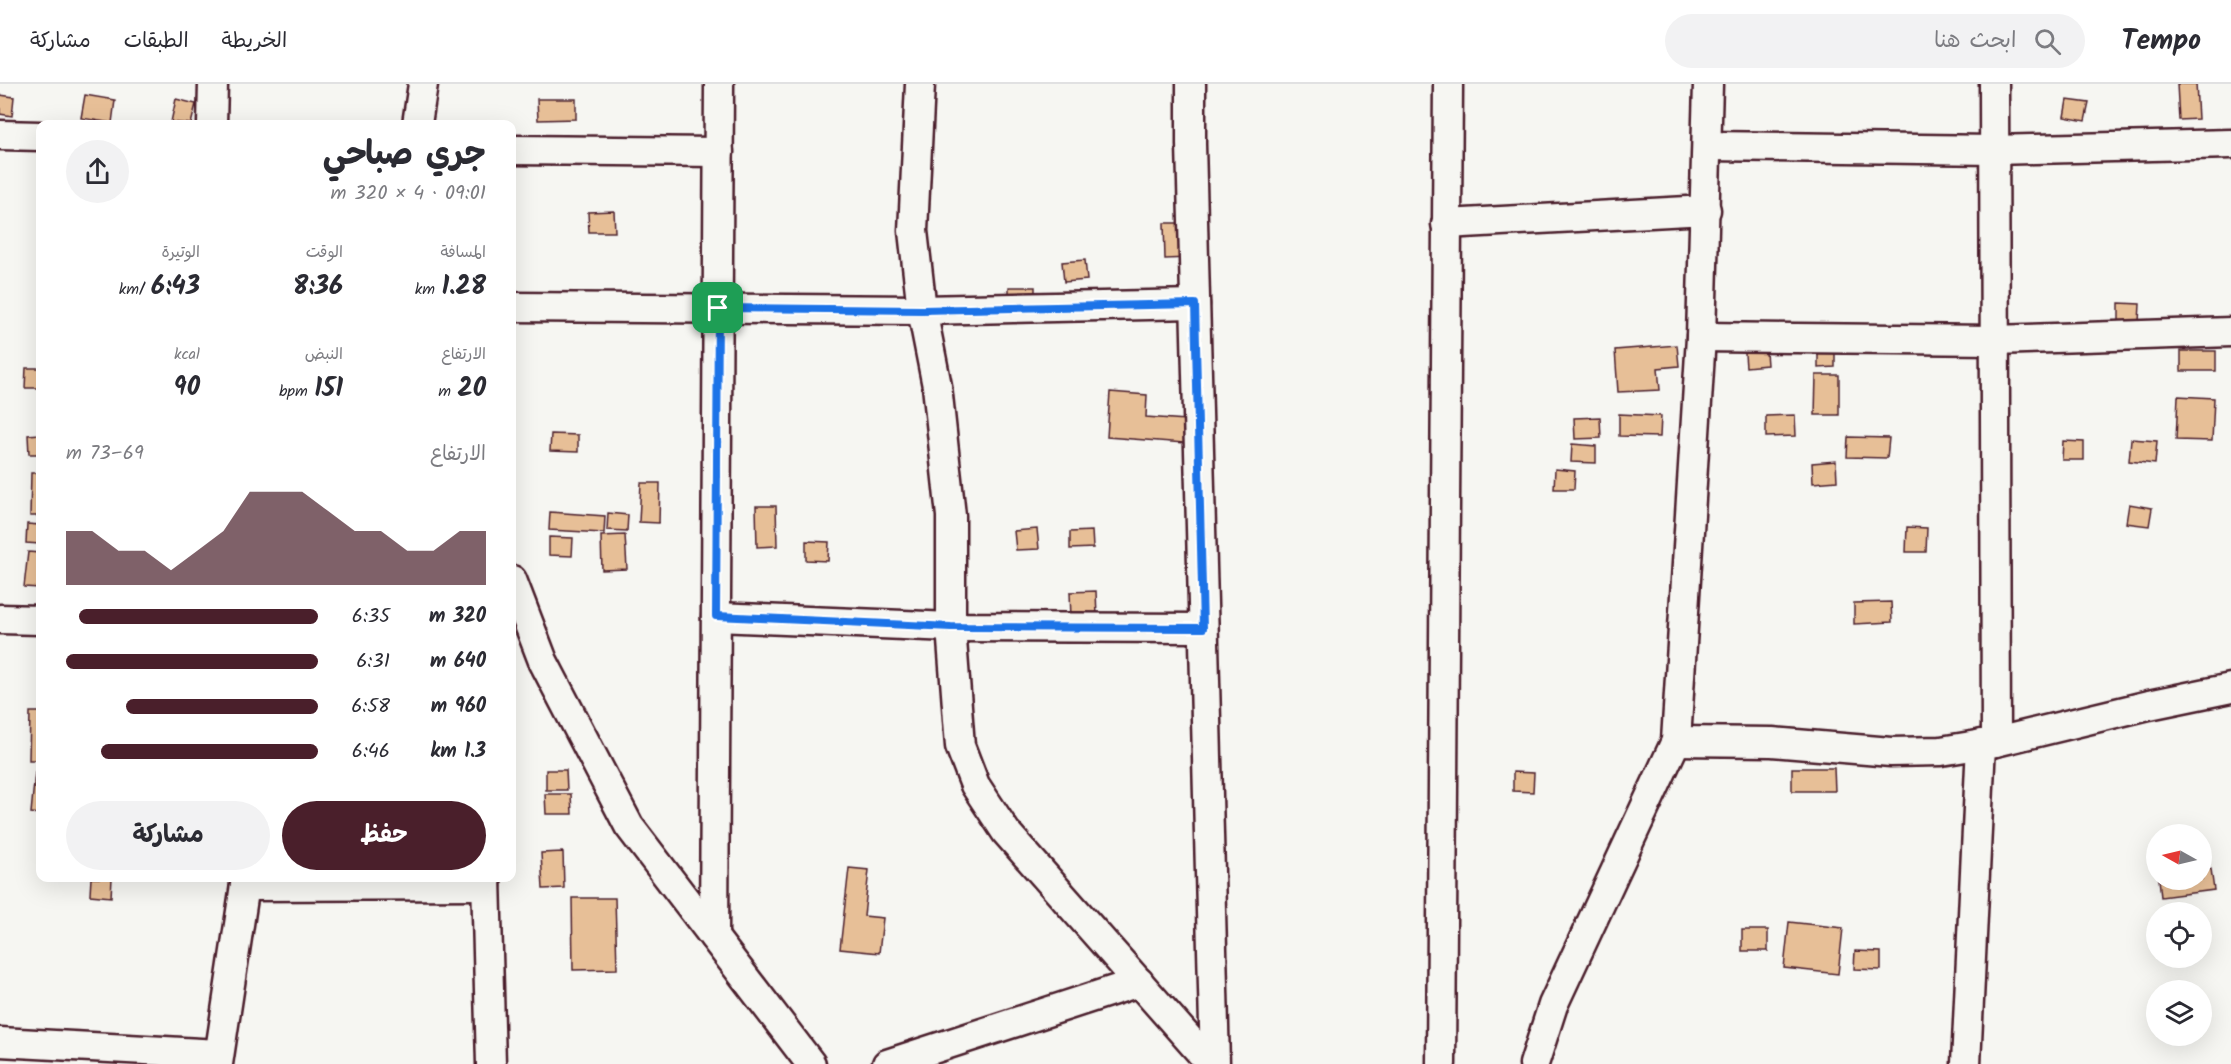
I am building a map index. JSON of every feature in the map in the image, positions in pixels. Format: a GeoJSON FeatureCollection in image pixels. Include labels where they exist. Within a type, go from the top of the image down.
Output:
{"type":"FeatureCollection","features":[{"type":"Feature","properties":{"kind":"street"},"geometry":{"type":"LineString","coordinates":[[212,120],[213,84]]}},
{"type":"Feature","properties":{"kind":"street"},"geometry":{"type":"LineString","coordinates":[[418,120],[423,84]]}},
{"type":"Feature","properties":{"kind":"street"},"geometry":{"type":"LineString","coordinates":[[714,937],[719,84]]}},
{"type":"Feature","properties":{"kind":"street"},"geometry":{"type":"LineString","coordinates":[[920,84],[913,231],[922,310],[937,386],[951,516],[951,627],[960,746],[975,786],[1006,832],[1213,1064]]}},
{"type":"Feature","properties":{"kind":"street"},"geometry":{"type":"LineString","coordinates":[[1191,84],[1213,1064]]}},
{"type":"Feature","properties":{"kind":"street"},"geometry":{"type":"LineString","coordinates":[[1441,1064],[1448,84]]}},
{"type":"Feature","properties":{"kind":"street"},"geometry":{"type":"LineString","coordinates":[[1534,1064],[1552,1005],[1676,741],[1701,337],[1708,84]]}},
{"type":"Feature","properties":{"kind":"street"},"geometry":{"type":"LineString","coordinates":[[1966,1064],[1988,743],[1995,340],[1994,84]]}},
{"type":"Feature","properties":{"kind":"street"},"geometry":{"type":"LineString","coordinates":[[0,135],[36,136]]}},
{"type":"Feature","properties":{"kind":"street"},"geometry":{"type":"LineString","coordinates":[[1707,146],[1994,150],[2231,144]]}},
{"type":"Feature","properties":{"kind":"street"},"geometry":{"type":"LineString","coordinates":[[516,150],[719,152]]}},
{"type":"Feature","properties":{"kind":"street"},"geometry":{"type":"LineString","coordinates":[[1446,224],[1706,210]]}},
{"type":"Feature","properties":{"kind":"street"},"geometry":{"type":"LineString","coordinates":[[516,307],[922,310],[1195,304]]}},
{"type":"Feature","properties":{"kind":"street"},"geometry":{"type":"LineString","coordinates":[[1701,337],[1995,340],[2231,332]]}},
{"type":"Feature","properties":{"kind":"street"},"geometry":{"type":"LineString","coordinates":[[516,591],[543,662],[629,826],[811,1064]]}},
{"type":"Feature","properties":{"kind":"street"},"geometry":{"type":"LineString","coordinates":[[716,616],[951,627],[1203,628]]}},
{"type":"Feature","properties":{"kind":"street"},"geometry":{"type":"LineString","coordinates":[[0,619],[36,620]]}},
{"type":"Feature","properties":{"kind":"street"},"geometry":{"type":"LineString","coordinates":[[1676,741],[1772,742],[1891,752],[1941,751],[1988,743],[2231,688]]}},
{"type":"Feature","properties":{"kind":"street"},"geometry":{"type":"LineString","coordinates":[[0,1042],[219,1059],[245,882]]}},
{"type":"Feature","properties":{"kind":"street"},"geometry":{"type":"LineString","coordinates":[[486,882],[491,1064]]}},
{"type":"Feature","properties":{"kind":"street"},"geometry":{"type":"LineString","coordinates":[[887,1064],[1139,982]]}},
{"type":"Feature","properties":{"kind":"building"},"geometry":{"type":"Polygon","coordinates":[[[2177,84],[2196,84],[2198,119],[2179,120],[2177,84]]]}},
{"type":"Feature","properties":{"kind":"building"},"geometry":{"type":"Polygon","coordinates":[[[0,95],[14,97],[12,116],[0,114],[0,95]]]}},
{"type":"Feature","properties":{"kind":"building"},"geometry":{"type":"Polygon","coordinates":[[[85,95],[115,100],[112,120],[81,118],[85,95]]]}},
{"type":"Feature","properties":{"kind":"building"},"geometry":{"type":"Polygon","coordinates":[[[176,99],[196,104],[192,120],[171,120],[176,99]]]}},
{"type":"Feature","properties":{"kind":"building"},"geometry":{"type":"Polygon","coordinates":[[[537,99],[576,99],[576,119],[538,120],[537,99]]]}},
{"type":"Feature","properties":{"kind":"building"},"geometry":{"type":"Polygon","coordinates":[[[2067,100],[2089,103],[2085,121],[2064,117],[2067,100]]]}},
{"type":"Feature","properties":{"kind":"building"},"geometry":{"type":"Polygon","coordinates":[[[614,211],[615,232],[589,232],[588,212],[614,211]]]}},
{"type":"Feature","properties":{"kind":"building"},"geometry":{"type":"Polygon","coordinates":[[[1164,223],[1187,223],[1188,258],[1165,259],[1164,223]]]}},
{"type":"Feature","properties":{"kind":"building"},"geometry":{"type":"Polygon","coordinates":[[[1085,260],[1087,280],[1064,282],[1062,262],[1085,260]]]}},
{"type":"Feature","properties":{"kind":"building"},"geometry":{"type":"Polygon","coordinates":[[[1009,287],[1035,287],[1035,305],[1009,304],[1009,287]]]}},
{"type":"Feature","properties":{"kind":"building"},"geometry":{"type":"Polygon","coordinates":[[[2119,303],[2140,304],[2139,322],[2119,322],[2119,303]]]}},
{"type":"Feature","properties":{"kind":"building"},"geometry":{"type":"Polygon","coordinates":[[[1764,327],[1767,365],[1746,367],[1743,329],[1764,327]]]}},
{"type":"Feature","properties":{"kind":"building"},"geometry":{"type":"Polygon","coordinates":[[[1677,345],[1679,366],[1658,368],[1660,390],[1618,392],[1615,350],[1677,345]]]}},
{"type":"Feature","properties":{"kind":"building"},"geometry":{"type":"Polygon","coordinates":[[[1818,348],[1835,348],[1835,367],[1818,368],[1818,348]]]}},
{"type":"Feature","properties":{"kind":"building"},"geometry":{"type":"Polygon","coordinates":[[[2181,351],[2216,351],[2216,371],[2181,371],[2181,351]]]}},
{"type":"Feature","properties":{"kind":"building"},"geometry":{"type":"Polygon","coordinates":[[[26,368],[36,368],[36,388],[25,388],[26,368]]]}},
{"type":"Feature","properties":{"kind":"building"},"geometry":{"type":"Polygon","coordinates":[[[1816,375],[1839,375],[1839,415],[1815,415],[1816,375]]]}},
{"type":"Feature","properties":{"kind":"building"},"geometry":{"type":"Polygon","coordinates":[[[1110,392],[1147,395],[1146,417],[1186,420],[1184,443],[1107,437],[1110,392]]]}},
{"type":"Feature","properties":{"kind":"building"},"geometry":{"type":"Polygon","coordinates":[[[2178,396],[2214,398],[2212,441],[2176,440],[2178,396]]]}},
{"type":"Feature","properties":{"kind":"building"},"geometry":{"type":"Polygon","coordinates":[[[1619,414],[1661,416],[1660,437],[1619,436],[1619,414]]]}},
{"type":"Feature","properties":{"kind":"building"},"geometry":{"type":"Polygon","coordinates":[[[1795,415],[1796,436],[1766,437],[1766,416],[1795,415]]]}},
{"type":"Feature","properties":{"kind":"building"},"geometry":{"type":"Polygon","coordinates":[[[1600,417],[1601,438],[1575,439],[1574,418],[1600,417]]]}},
{"type":"Feature","properties":{"kind":"building"},"geometry":{"type":"Polygon","coordinates":[[[36,434],[36,454],[29,454],[28,435],[36,434]]]}},
{"type":"Feature","properties":{"kind":"building"},"geometry":{"type":"Polygon","coordinates":[[[551,434],[578,435],[578,452],[550,451],[551,434]]]}},
{"type":"Feature","properties":{"kind":"building"},"geometry":{"type":"Polygon","coordinates":[[[1848,437],[1889,438],[1887,458],[1847,457],[1848,437]]]}},
{"type":"Feature","properties":{"kind":"building"},"geometry":{"type":"Polygon","coordinates":[[[2131,439],[2157,441],[2155,464],[2129,461],[2131,439]]]}},
{"type":"Feature","properties":{"kind":"building"},"geometry":{"type":"Polygon","coordinates":[[[2063,441],[2084,442],[2084,460],[2062,460],[2063,441]]]}},
{"type":"Feature","properties":{"kind":"building"},"geometry":{"type":"Polygon","coordinates":[[[1572,444],[1596,446],[1596,463],[1571,462],[1572,444]]]}},
{"type":"Feature","properties":{"kind":"building"},"geometry":{"type":"Polygon","coordinates":[[[1836,461],[1837,481],[1813,483],[1812,463],[1836,461]]]}},
{"type":"Feature","properties":{"kind":"building"},"geometry":{"type":"Polygon","coordinates":[[[1555,469],[1575,471],[1574,489],[1554,489],[1555,469]]]}},
{"type":"Feature","properties":{"kind":"building"},"geometry":{"type":"Polygon","coordinates":[[[31,473],[36,473],[36,516],[30,516],[31,473]]]}},
{"type":"Feature","properties":{"kind":"building"},"geometry":{"type":"Polygon","coordinates":[[[641,483],[660,483],[659,523],[639,522],[641,483]]]}},
{"type":"Feature","properties":{"kind":"building"},"geometry":{"type":"Polygon","coordinates":[[[2129,504],[2152,508],[2149,526],[2126,523],[2129,504]]]}},
{"type":"Feature","properties":{"kind":"building"},"geometry":{"type":"Polygon","coordinates":[[[756,506],[776,506],[777,546],[757,547],[756,506]]]}},
{"type":"Feature","properties":{"kind":"building"},"geometry":{"type":"Polygon","coordinates":[[[550,512],[605,516],[604,533],[549,530],[550,512]]]}},
{"type":"Feature","properties":{"kind":"building"},"geometry":{"type":"Polygon","coordinates":[[[608,513],[628,515],[627,531],[607,530],[608,513]]]}},
{"type":"Feature","properties":{"kind":"building"},"geometry":{"type":"Polygon","coordinates":[[[27,524],[36,525],[36,544],[26,543],[27,524]]]}},
{"type":"Feature","properties":{"kind":"building"},"geometry":{"type":"Polygon","coordinates":[[[1907,527],[1927,528],[1926,552],[1906,552],[1907,527]]]}},
{"type":"Feature","properties":{"kind":"building"},"geometry":{"type":"Polygon","coordinates":[[[1037,529],[1039,549],[1016,550],[1014,531],[1037,529]]]}},
{"type":"Feature","properties":{"kind":"building"},"geometry":{"type":"Polygon","coordinates":[[[1092,531],[1093,548],[1070,549],[1070,532],[1092,531]]]}},
{"type":"Feature","properties":{"kind":"building"},"geometry":{"type":"Polygon","coordinates":[[[625,535],[627,569],[602,570],[601,536],[625,535]]]}},
{"type":"Feature","properties":{"kind":"building"},"geometry":{"type":"Polygon","coordinates":[[[549,537],[573,538],[572,556],[549,555],[549,537]]]}},
{"type":"Feature","properties":{"kind":"building"},"geometry":{"type":"Polygon","coordinates":[[[806,541],[829,542],[828,561],[806,560],[806,541]]]}},
{"type":"Feature","properties":{"kind":"building"},"geometry":{"type":"Polygon","coordinates":[[[28,552],[36,553],[36,588],[24,587],[28,552]]]}},
{"type":"Feature","properties":{"kind":"building"},"geometry":{"type":"Polygon","coordinates":[[[1096,591],[1097,617],[1071,618],[1070,592],[1096,591]]]}},
{"type":"Feature","properties":{"kind":"building"},"geometry":{"type":"Polygon","coordinates":[[[1891,602],[1892,622],[1854,624],[1854,603],[1891,602]]]}},
{"type":"Feature","properties":{"kind":"building"},"geometry":{"type":"Polygon","coordinates":[[[30,712],[36,712],[36,760],[29,760],[30,712]]]}},
{"type":"Feature","properties":{"kind":"building"},"geometry":{"type":"Polygon","coordinates":[[[1792,768],[1834,768],[1835,791],[1792,791],[1792,768]]]}},
{"type":"Feature","properties":{"kind":"building"},"geometry":{"type":"Polygon","coordinates":[[[546,770],[566,770],[567,790],[546,790],[546,770]]]}},
{"type":"Feature","properties":{"kind":"building"},"geometry":{"type":"Polygon","coordinates":[[[35,772],[36,772],[36,814],[31,813],[35,772]]]}},
{"type":"Feature","properties":{"kind":"building"},"geometry":{"type":"Polygon","coordinates":[[[1513,772],[1534,773],[1533,792],[1513,791],[1513,772]]]}},
{"type":"Feature","properties":{"kind":"building"},"geometry":{"type":"Polygon","coordinates":[[[545,794],[571,794],[572,814],[546,814],[545,794]]]}},
{"type":"Feature","properties":{"kind":"building"},"geometry":{"type":"Polygon","coordinates":[[[563,852],[564,888],[543,889],[541,853],[563,852]]]}},
{"type":"Feature","properties":{"kind":"building"},"geometry":{"type":"Polygon","coordinates":[[[849,868],[869,870],[864,916],[883,918],[879,953],[840,949],[849,868]]]}},
{"type":"Feature","properties":{"kind":"building"},"geometry":{"type":"Polygon","coordinates":[[[2212,876],[2214,890],[2161,897],[2160,890],[2212,890],[2212,876]]]}},
{"type":"Feature","properties":{"kind":"building"},"geometry":{"type":"Polygon","coordinates":[[[91,882],[112,882],[111,897],[90,895],[91,882]]]}},
{"type":"Feature","properties":{"kind":"building"},"geometry":{"type":"Polygon","coordinates":[[[572,898],[615,898],[617,969],[573,970],[572,898]]]}},
{"type":"Feature","properties":{"kind":"building"},"geometry":{"type":"Polygon","coordinates":[[[1789,922],[1843,928],[1838,974],[1784,968],[1789,922]]]}},
{"type":"Feature","properties":{"kind":"building"},"geometry":{"type":"Polygon","coordinates":[[[1742,930],[1768,930],[1768,951],[1742,951],[1742,930]]]}},
{"type":"Feature","properties":{"kind":"building"},"geometry":{"type":"Polygon","coordinates":[[[1855,951],[1881,952],[1881,970],[1854,969],[1855,951]]]}},
{"type":"Feature","properties":{"kind":"route"},"geometry":{"type":"LineString","coordinates":[[1195,304],[1203,628],[951,627],[716,616],[718,308],[922,310],[1195,304]]}}]}
